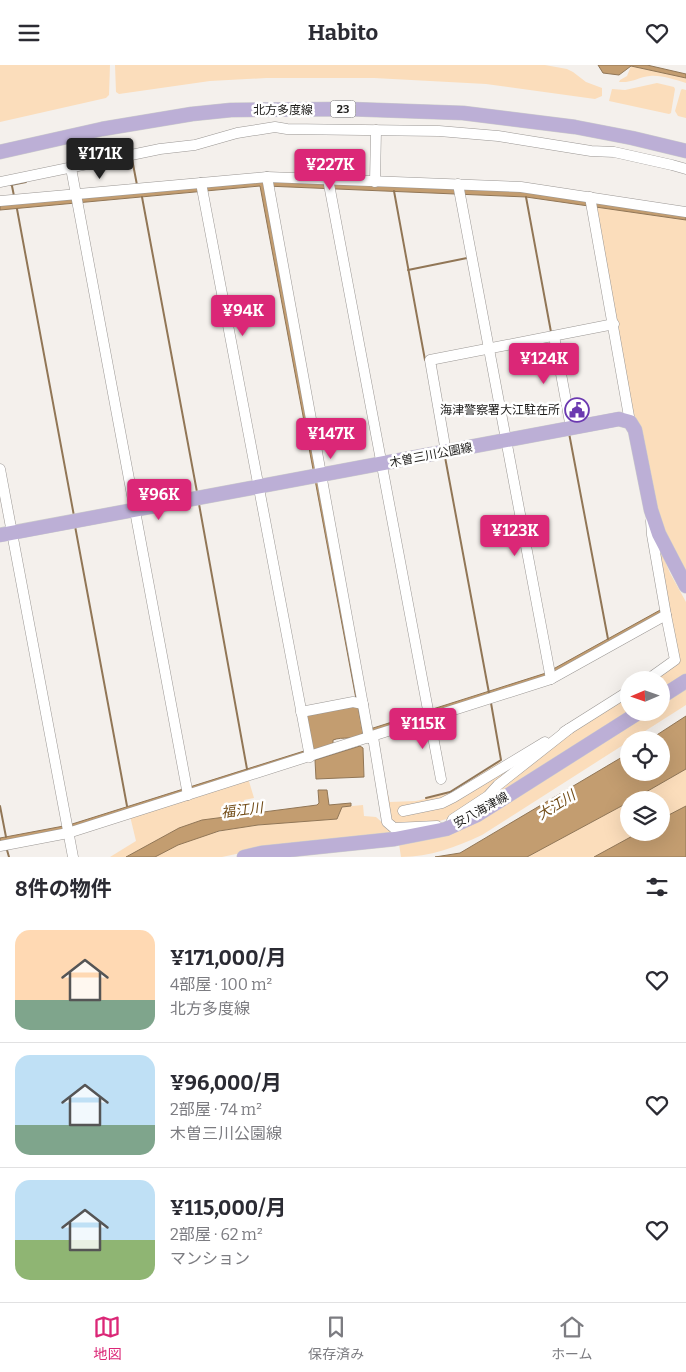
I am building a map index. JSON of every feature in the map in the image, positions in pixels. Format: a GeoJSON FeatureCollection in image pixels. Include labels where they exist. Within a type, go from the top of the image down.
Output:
{"type":"FeatureCollection","features":[{"type":"Feature","properties":{"kind":"main road","name":"北方多度線"},"geometry":{"type":"LineString","coordinates":[[0,151],[102,129],[192,114],[231,110],[348,109],[463,113],[566,126],[632,138],[686,151]]}},
{"type":"Feature","properties":{"kind":"main road","name":"木曽三川公園線"},"geometry":{"type":"LineString","coordinates":[[6,534],[568,428],[619,419],[630,422]]}},
{"type":"Feature","properties":{"kind":"main road"},"geometry":{"type":"LineString","coordinates":[[630,422],[635,430],[651,510],[659,534],[686,586]]}},
{"type":"Feature","properties":{"kind":"main road"},"geometry":{"type":"LineString","coordinates":[[670,691],[686,681]]}},
{"type":"Feature","properties":{"kind":"main road","name":"安八海津線"},"geometry":{"type":"LineString","coordinates":[[244,857],[260,853],[395,839],[446,829],[477,815],[625,721]]}},
{"type":"Feature","properties":{"kind":"street"},"geometry":{"type":"LineString","coordinates":[[0,182],[160,149],[195,145],[237,133],[268,128],[440,131],[498,136],[591,151],[614,152],[686,169]]}},
{"type":"Feature","properties":{"kind":"street"},"geometry":{"type":"LineString","coordinates":[[376,130],[376,182]]}},
{"type":"Feature","properties":{"kind":"street"},"geometry":{"type":"LineString","coordinates":[[71,167],[188,792]]}},
{"type":"Feature","properties":{"kind":"street"},"geometry":{"type":"LineString","coordinates":[[0,201],[77,199],[267,181],[376,182],[521,187],[591,202],[686,212]]}},
{"type":"Feature","properties":{"kind":"street"},"geometry":{"type":"LineString","coordinates":[[267,181],[317,476],[359,703],[371,737],[387,823],[394,828],[435,826],[446,829],[453,819],[488,796],[498,785],[569,729]]}},
{"type":"Feature","properties":{"kind":"street"},"geometry":{"type":"LineString","coordinates":[[329,183],[441,779]]}},
{"type":"Feature","properties":{"kind":"street"},"geometry":{"type":"LineString","coordinates":[[458,185],[551,676]]}},
{"type":"Feature","properties":{"kind":"street"},"geometry":{"type":"LineString","coordinates":[[202,187],[309,753]]}},
{"type":"Feature","properties":{"kind":"street"},"geometry":{"type":"LineString","coordinates":[[591,202],[630,422]]}},
{"type":"Feature","properties":{"kind":"street"},"geometry":{"type":"LineString","coordinates":[[446,452],[430,360],[614,324]]}},
{"type":"Feature","properties":{"kind":"street"},"geometry":{"type":"LineString","coordinates":[[551,336],[568,428]]}},
{"type":"Feature","properties":{"kind":"street"},"geometry":{"type":"LineString","coordinates":[[0,469],[6,534],[73,857]]}},
{"type":"Feature","properties":{"kind":"street"},"geometry":{"type":"LineString","coordinates":[[651,510],[652,535],[675,659],[659,671]]}},
{"type":"Feature","properties":{"kind":"street"},"geometry":{"type":"LineString","coordinates":[[0,846],[68,829],[309,753],[371,737],[429,715],[551,676],[666,615]]}},
{"type":"Feature","properties":{"kind":"street"},"geometry":{"type":"LineString","coordinates":[[403,811],[427,807],[454,797],[620,697]]}},
{"type":"Feature","properties":{"kind":"street"},"geometry":{"type":"LineString","coordinates":[[301,712],[359,703]]}},
{"type":"Feature","properties":{"kind":"shaded area"},"geometry":{"type":"Polygon","coordinates":[[[0,65],[110,65],[109,95],[106,98],[0,122],[0,65]]]}},
{"type":"Feature","properties":{"kind":"shaded area"},"geometry":{"type":"Polygon","coordinates":[[[115,65],[545,65],[573,72],[586,82],[602,88],[602,96],[595,99],[486,84],[374,78],[266,78],[210,81],[119,94],[116,92],[115,65]]]}},
{"type":"Feature","properties":{"kind":"shaded area"},"geometry":{"type":"Polygon","coordinates":[[[631,66],[686,78],[686,83],[655,76],[619,82],[627,76],[631,66]]]}},
{"type":"Feature","properties":{"kind":"shaded area"},"geometry":{"type":"Polygon","coordinates":[[[657,83],[674,87],[675,89],[671,113],[669,114],[609,101],[612,89],[625,90],[657,83]]]}},
{"type":"Feature","properties":{"kind":"shaded area"},"geometry":{"type":"Polygon","coordinates":[[[682,89],[686,90],[686,118],[678,116],[675,111],[682,89]]]}},
{"type":"Feature","properties":{"kind":"shaded area"},"geometry":{"type":"Polygon","coordinates":[[[595,207],[686,220],[686,579],[657,512],[633,411],[595,207]]]}},
{"type":"Feature","properties":{"kind":"shaded area"},"geometry":{"type":"Polygon","coordinates":[[[654,535],[670,573],[686,602],[686,676],[670,687],[670,671],[662,671],[678,660],[654,535]]]}},
{"type":"Feature","properties":{"kind":"shaded area"},"geometry":{"type":"Polygon","coordinates":[[[686,687],[686,705],[670,715],[670,697],[686,687]]]}},
{"type":"Feature","properties":{"kind":"shaded area"},"geometry":{"type":"Polygon","coordinates":[[[620,700],[620,719],[457,819],[506,786],[504,783],[546,749],[620,700]]]}},
{"type":"Feature","properties":{"kind":"shaded area"},"geometry":{"type":"Polygon","coordinates":[[[633,721],[661,721],[645,731],[620,731],[620,747],[482,835],[443,851],[412,857],[401,857],[399,844],[478,818],[633,721]]]}},
{"type":"Feature","properties":{"kind":"shaded area"},"geometry":{"type":"Polygon","coordinates":[[[543,746],[487,789],[488,793],[450,818],[436,822],[397,826],[390,821],[383,773],[390,802],[416,801],[451,793],[499,762],[506,764],[441,805],[543,746]]]}},
{"type":"Feature","properties":{"kind":"shaded area"},"geometry":{"type":"Polygon","coordinates":[[[686,769],[686,806],[670,814],[670,791],[648,791],[665,781],[670,781],[670,778],[686,769]]]}},
{"type":"Feature","properties":{"kind":"shaded area"},"geometry":{"type":"Polygon","coordinates":[[[248,778],[254,798],[244,800],[243,815],[202,820],[179,828],[126,857],[110,857],[136,841],[130,816],[248,778]]]}},
{"type":"Feature","properties":{"kind":"shaded area"},"geometry":{"type":"Polygon","coordinates":[[[363,805],[364,816],[376,817],[386,826],[387,830],[432,828],[260,849],[222,857],[155,857],[198,837],[220,831],[266,824],[337,819],[342,807],[363,805]]]}},
{"type":"Feature","properties":{"kind":"shaded area"},"geometry":{"type":"Polygon","coordinates":[[[620,807],[620,841],[623,841],[594,857],[527,857],[620,807]]]}},
{"type":"Feature","properties":{"kind":"water"},"geometry":{"type":"Polygon","coordinates":[[[598,65],[647,65],[686,74],[686,78],[631,66],[619,75],[603,73],[598,65]]]}},
{"type":"Feature","properties":{"kind":"water"},"geometry":{"type":"Polygon","coordinates":[[[258,180],[527,191],[686,216],[686,220],[526,197],[266,186],[360,697],[358,707],[363,733],[352,738],[333,740],[333,744],[64,831],[0,843],[0,838],[69,825],[304,751],[306,718],[308,715],[356,699],[260,186],[0,210],[0,205],[258,180]]]}},
{"type":"Feature","properties":{"kind":"water"},"geometry":{"type":"Polygon","coordinates":[[[662,609],[662,614],[554,675],[372,733],[370,729],[546,673],[662,609]]]}},
{"type":"Feature","properties":{"kind":"water"},"geometry":{"type":"Polygon","coordinates":[[[686,716],[686,769],[670,778],[670,731],[663,731],[686,716]]]}},
{"type":"Feature","properties":{"kind":"water"},"geometry":{"type":"Polygon","coordinates":[[[360,746],[363,748],[364,777],[316,779],[315,760],[360,746]]]}},
{"type":"Feature","properties":{"kind":"water","name":"大江川"},"geometry":{"type":"Polygon","coordinates":[[[620,758],[620,781],[665,781],[648,791],[620,791],[620,807],[527,857],[435,857],[460,853],[620,758]]]}},
{"type":"Feature","properties":{"kind":"water"},"geometry":{"type":"Polygon","coordinates":[[[318,790],[327,790],[329,805],[351,803],[351,806],[342,807],[337,819],[258,825],[219,831],[178,845],[155,857],[126,857],[179,828],[202,820],[317,805],[319,803],[318,790]]]}},
{"type":"Feature","properties":{"kind":"water"},"geometry":{"type":"Polygon","coordinates":[[[686,806],[686,857],[594,857],[623,841],[670,841],[670,814],[686,806]]]}},
{"type":"Feature","properties":{"kind":"waterway"},"geometry":{"type":"LineString","coordinates":[[132,159],[137,185]]}},
{"type":"Feature","properties":{"kind":"waterway"},"geometry":{"type":"LineString","coordinates":[[11,185],[26,182]]}},
{"type":"Feature","properties":{"kind":"waterway"},"geometry":{"type":"LineString","coordinates":[[12,186],[14,196]]}},
{"type":"Feature","properties":{"kind":"waterway"},"geometry":{"type":"LineString","coordinates":[[394,191],[425,360]]}},
{"type":"Feature","properties":{"kind":"waterway"},"geometry":{"type":"LineString","coordinates":[[142,197],[197,492]]}},
{"type":"Feature","properties":{"kind":"waterway"},"geometry":{"type":"LineString","coordinates":[[526,197],[551,332]]}},
{"type":"Feature","properties":{"kind":"waterway"},"geometry":{"type":"LineString","coordinates":[[17,209],[74,516]]}},
{"type":"Feature","properties":{"kind":"waterway"},"geometry":{"type":"LineString","coordinates":[[408,270],[467,258]]}},
{"type":"Feature","properties":{"kind":"waterway"},"geometry":{"type":"LineString","coordinates":[[569,433],[608,639]]}},
{"type":"Feature","properties":{"kind":"waterway"},"geometry":{"type":"LineString","coordinates":[[445,457],[489,693]]}},
{"type":"Feature","properties":{"kind":"waterway"},"geometry":{"type":"LineString","coordinates":[[199,504],[247,769]]}},
{"type":"Feature","properties":{"kind":"waterway"},"geometry":{"type":"LineString","coordinates":[[75,526],[127,806]]}},
{"type":"Feature","properties":{"kind":"waterway"},"geometry":{"type":"LineString","coordinates":[[426,798],[450,792],[501,760],[491,703]]}},
{"type":"Feature","properties":{"kind":"waterway"},"geometry":{"type":"LineString","coordinates":[[0,806],[6,837]]}},
{"type":"Feature","properties":{"kind":"waterway"},"geometry":{"type":"LineString","coordinates":[[7,850],[9,857]]}},
{"type":"Feature","properties":{"kind":"place","name":"海津警察署大江駐在所"},"geometry":{"type":"Point","coordinates":[577,410]}},
{"type":"Feature","properties":{"kind":"water label","name":"福江川"},"geometry":{"type":"Point","coordinates":[242,810]}}]}
